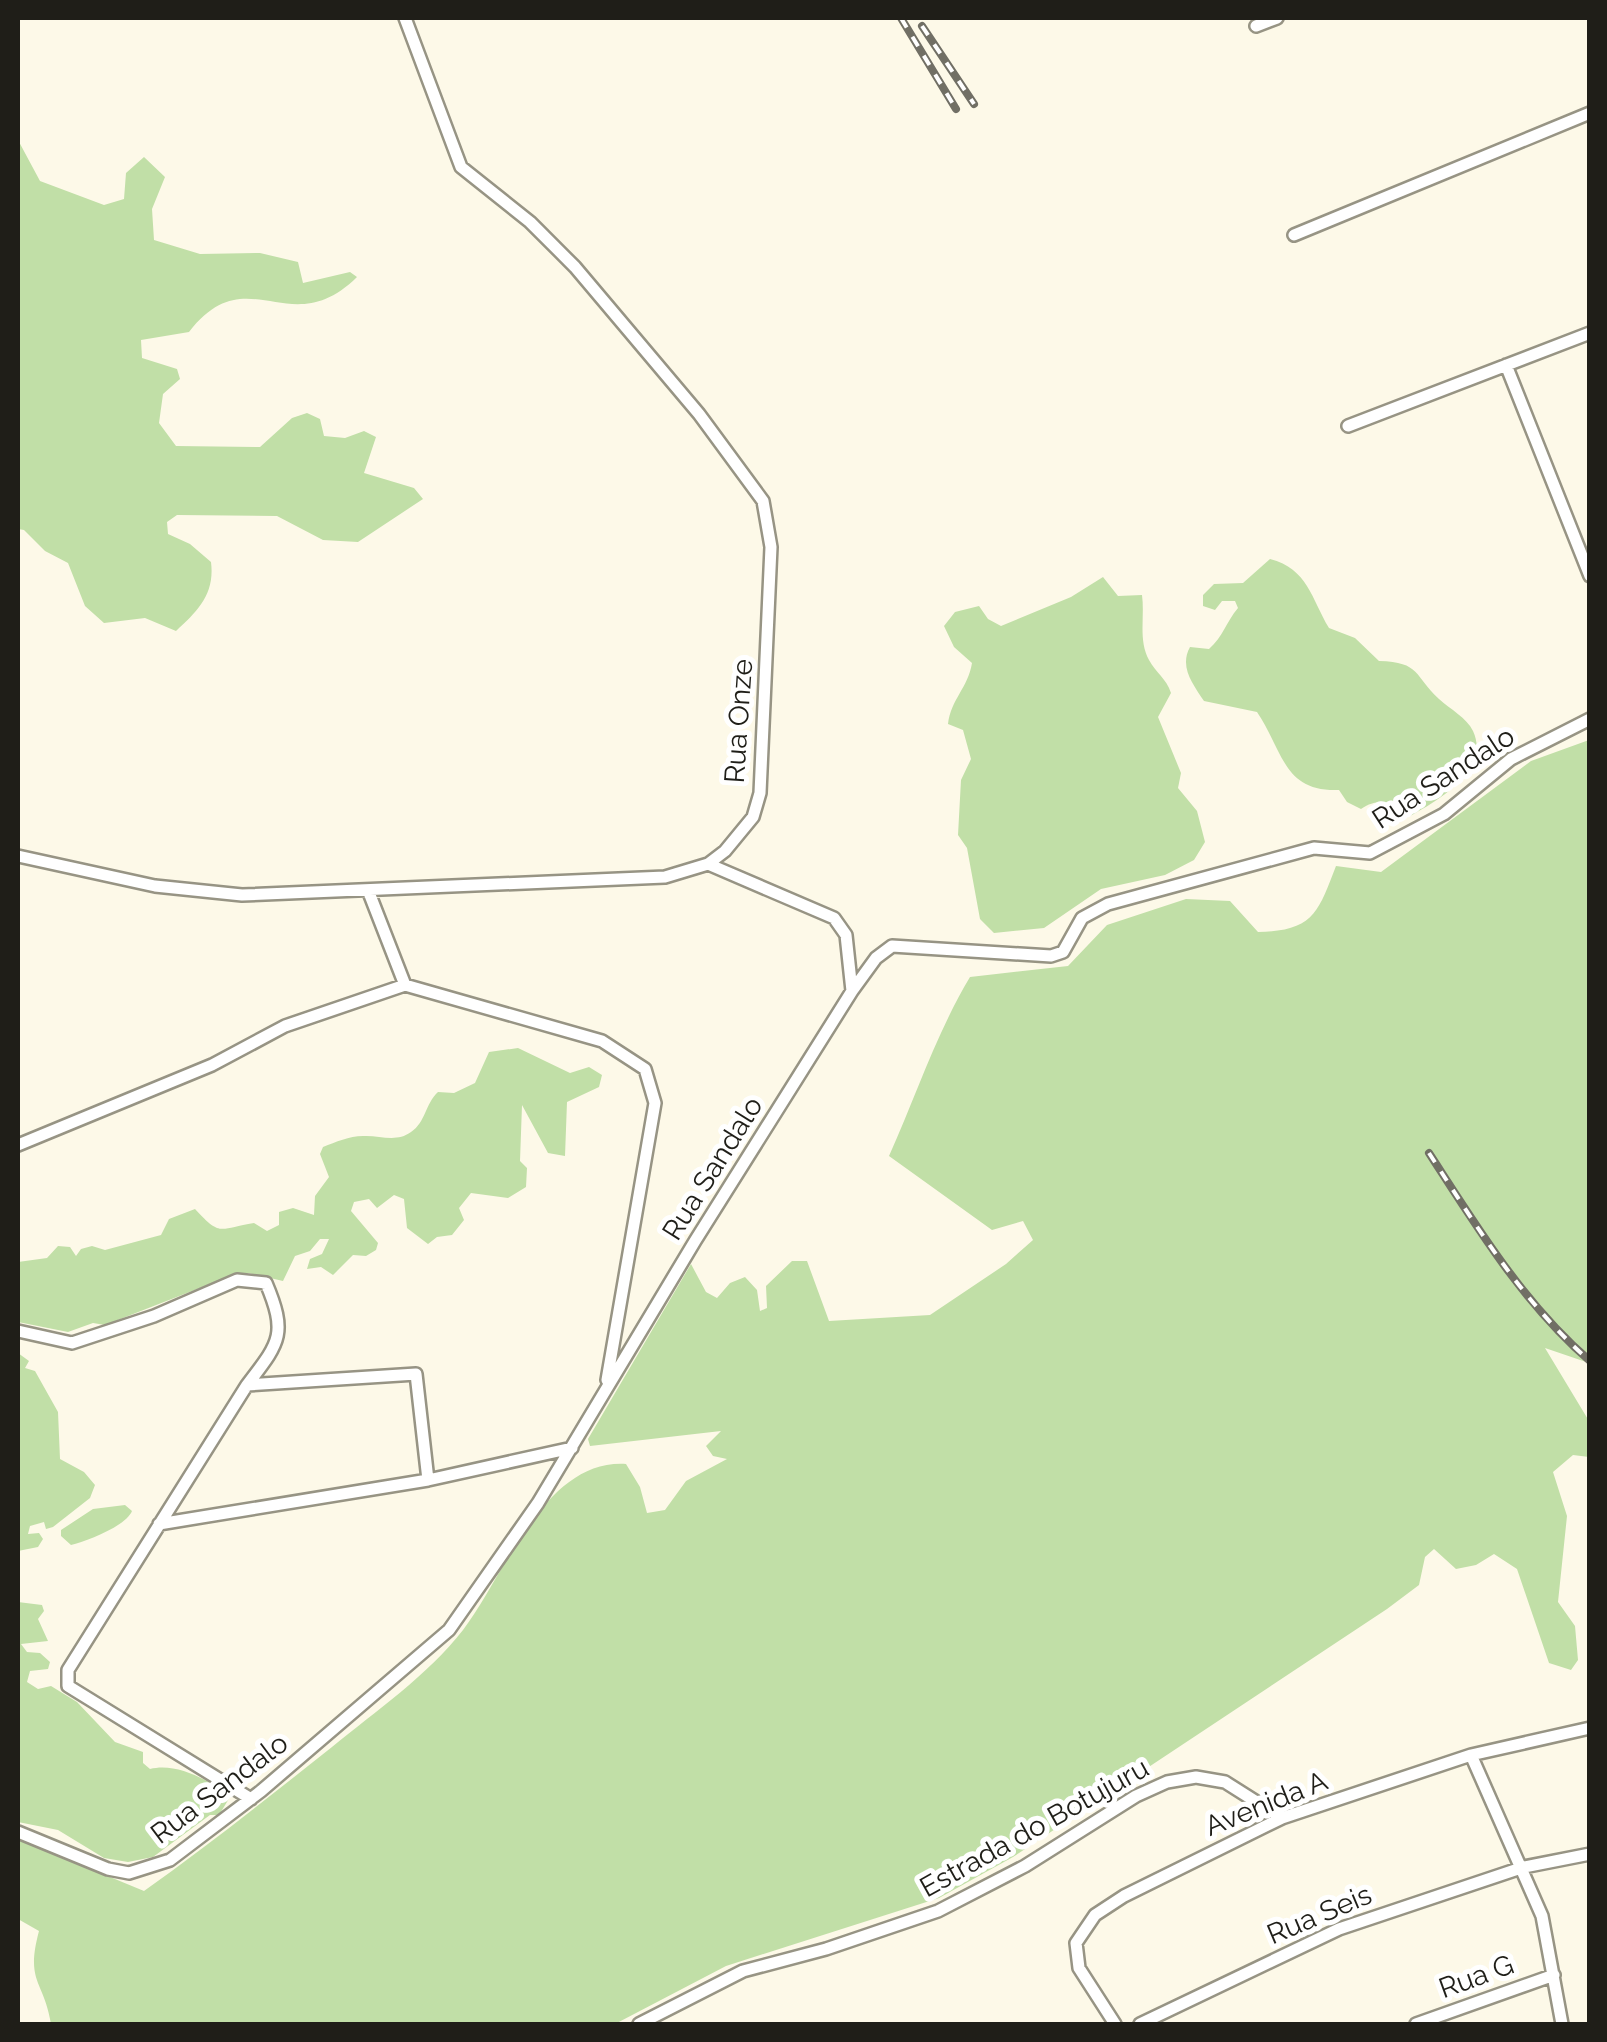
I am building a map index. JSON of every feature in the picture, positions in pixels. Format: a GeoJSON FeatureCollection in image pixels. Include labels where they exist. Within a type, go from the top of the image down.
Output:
{"type":"FeatureCollection","features":[{"type":"Feature","properties":{"kind":"street","name":"Rua Onze"},"geometry":{"type":"LineString","coordinates":[[405,18],[461,168],[530,222],[575,267],[699,414],[763,501],[772,547],[760,793],[753,817],[708,864]]}},
{"type":"Feature","properties":{"kind":"street"},"geometry":{"type":"LineString","coordinates":[[1256,26],[1277,18]]}},
{"type":"Feature","properties":{"kind":"street"},"geometry":{"type":"LineString","coordinates":[[1294,235],[1590,113]]}},
{"type":"Feature","properties":{"kind":"street"},"geometry":{"type":"LineString","coordinates":[[1348,426],[1590,333]]}},
{"type":"Feature","properties":{"kind":"street"},"geometry":{"type":"LineString","coordinates":[[1506,365],[1590,576]]}},
{"type":"Feature","properties":{"kind":"street","name":"Rua Sandalo"},"geometry":{"type":"LineString","coordinates":[[18,1832],[108,1869],[129,1873],[170,1860],[251,1799],[448,1630],[474,1600],[572,1448],[852,991],[876,958],[892,946],[1051,956],[1063,952],[1082,918],[1108,904],[1314,848],[1370,853],[1444,814],[1510,760],[1590,719]]}},
{"type":"Feature","properties":{"kind":"street"},"geometry":{"type":"LineString","coordinates":[[18,856],[155,886],[242,895],[664,877],[708,864],[834,918],[846,935],[852,991]]}},
{"type":"Feature","properties":{"kind":"street"},"geometry":{"type":"LineString","coordinates":[[368,890],[404,985]]}},
{"type":"Feature","properties":{"kind":"street"},"geometry":{"type":"LineString","coordinates":[[18,1145],[212,1064],[286,1026],[404,985],[602,1041],[646,1068],[655,1103],[606,1389]]}},
{"type":"Feature","properties":{"kind":"street"},"geometry":{"type":"LineString","coordinates":[[18,1331],[72,1343],[154,1316],[237,1280],[266,1283],[277,1309],[278,1345],[247,1385],[68,1670],[68,1686],[251,1799]]}},
{"type":"Feature","properties":{"kind":"street"},"geometry":{"type":"LineString","coordinates":[[247,1385],[416,1374],[428,1480]]}},
{"type":"Feature","properties":{"kind":"street"},"geometry":{"type":"LineString","coordinates":[[159,1524],[428,1480],[572,1448]]}},
{"type":"Feature","properties":{"kind":"street","name":"Avenida A"},"geometry":{"type":"LineString","coordinates":[[1115,2024],[1075,1956],[1082,1929],[1124,1896],[1282,1818],[1470,1756],[1590,1728]]}},
{"type":"Feature","properties":{"kind":"street"},"geometry":{"type":"LineString","coordinates":[[1470,1756],[1524,1868],[1542,1916],[1562,2024]]}},
{"type":"Feature","properties":{"kind":"street","name":"Estrada do Botujuru"},"geometry":{"type":"LineString","coordinates":[[639,2024],[743,1971],[826,1950],[938,1911],[1025,1866],[1136,1796],[1168,1782],[1196,1777],[1225,1782],[1282,1818]]}},
{"type":"Feature","properties":{"kind":"street","name":"Rua Seis"},"geometry":{"type":"LineString","coordinates":[[1140,2024],[1338,1929],[1524,1868],[1590,1854]]}},
{"type":"Feature","properties":{"kind":"street","name":"Rua G"},"geometry":{"type":"LineString","coordinates":[[1416,2024],[1554,1975]]}},
{"type":"Feature","properties":{"kind":"green space"},"geometry":{"type":"Polygon","coordinates":[[[18,140],[40,181],[104,205],[124,199],[126,173],[144,157],[165,177],[152,209],[154,240],[200,254],[260,253],[298,262],[303,283],[350,272],[357,277],[333,295],[310,303],[231,301],[210,311],[189,332],[141,340],[142,358],[177,369],[180,379],[163,394],[159,423],[176,446],[260,447],[292,418],[307,413],[320,419],[324,436],[345,438],[364,431],[376,437],[364,473],[414,488],[423,499],[358,542],[323,540],[277,516],[177,515],[167,522],[168,534],[190,544],[211,562],[210,583],[203,601],[176,631],[145,618],[104,623],[85,606],[68,563],[45,551],[24,530],[18,529],[18,140]]]}},
{"type":"Feature","properties":{"kind":"green space"},"geometry":{"type":"Polygon","coordinates":[[[1270,559],[1301,577],[1329,628],[1355,638],[1379,661],[1410,667],[1470,726],[1477,745],[1475,758],[1447,793],[1410,816],[1386,803],[1361,809],[1347,802],[1339,790],[1321,789],[1296,777],[1257,712],[1204,701],[1189,675],[1187,654],[1190,647],[1209,649],[1238,608],[1235,601],[1222,601],[1215,610],[1203,606],[1203,595],[1214,584],[1243,583],[1270,559]]]}},
{"type":"Feature","properties":{"kind":"green space"},"geometry":{"type":"Polygon","coordinates":[[[1103,577],[1118,596],[1142,595],[1146,652],[1171,693],[1158,717],[1181,773],[1178,788],[1197,811],[1205,842],[1194,860],[1165,875],[1101,889],[1044,928],[994,933],[980,919],[967,848],[958,835],[961,780],[971,759],[963,730],[948,724],[972,663],[954,647],[944,626],[955,612],[979,606],[988,619],[1001,626],[1071,597],[1103,577]]]}},
{"type":"Feature","properties":{"kind":"green space"},"geometry":{"type":"Polygon","coordinates":[[[1589,740],[1589,1363],[1545,1348],[1589,1421],[1589,1457],[1573,1455],[1553,1472],[1567,1516],[1558,1602],[1575,1626],[1578,1660],[1571,1670],[1549,1663],[1517,1569],[1494,1554],[1476,1565],[1456,1569],[1434,1549],[1425,1557],[1419,1585],[1387,1609],[1013,1857],[939,1898],[726,1966],[615,2024],[51,2024],[35,1972],[39,1931],[18,1919],[18,1839],[144,1891],[286,1784],[434,1662],[463,1630],[530,1525],[549,1500],[572,1480],[597,1467],[626,1464],[640,1487],[647,1513],[665,1510],[686,1481],[727,1459],[713,1456],[706,1446],[721,1431],[590,1446],[588,1439],[691,1264],[706,1292],[717,1298],[730,1283],[745,1277],[757,1290],[760,1311],[767,1308],[766,1286],[792,1261],[807,1261],[829,1321],[930,1315],[1006,1264],[1033,1240],[1023,1221],[992,1230],[889,1156],[970,977],[1068,966],[1107,925],[1186,899],[1230,901],[1258,932],[1291,928],[1318,907],[1336,866],[1381,872],[1531,761],[1589,740]]]}},
{"type":"Feature","properties":{"kind":"green space"},"geometry":{"type":"Polygon","coordinates":[[[518,1048],[570,1073],[589,1067],[602,1075],[599,1087],[567,1102],[565,1156],[548,1153],[522,1105],[520,1161],[527,1168],[526,1187],[508,1198],[471,1193],[459,1208],[464,1220],[452,1235],[437,1237],[428,1244],[407,1228],[404,1199],[394,1195],[377,1208],[369,1199],[354,1202],[351,1211],[378,1243],[376,1250],[366,1256],[353,1255],[333,1275],[321,1267],[307,1269],[310,1259],[322,1254],[329,1239],[320,1239],[310,1251],[295,1256],[283,1281],[248,1273],[228,1277],[105,1325],[93,1323],[68,1332],[18,1322],[18,1262],[47,1258],[58,1246],[70,1247],[76,1256],[81,1249],[92,1246],[105,1250],[161,1235],[169,1219],[195,1209],[221,1229],[254,1223],[267,1231],[279,1225],[279,1212],[293,1208],[314,1215],[315,1196],[329,1177],[320,1154],[323,1147],[358,1136],[405,1135],[420,1123],[438,1092],[454,1093],[475,1083],[489,1052],[518,1048]]]}},
{"type":"Feature","properties":{"kind":"green space"},"geometry":{"type":"Polygon","coordinates":[[[18,1353],[29,1361],[25,1368],[35,1371],[58,1412],[60,1459],[84,1472],[95,1485],[90,1498],[53,1527],[46,1529],[44,1522],[30,1526],[28,1534],[39,1533],[43,1539],[38,1547],[18,1551],[18,1353]]]}},
{"type":"Feature","properties":{"kind":"green space"},"geometry":{"type":"Polygon","coordinates":[[[125,1505],[132,1511],[128,1517],[105,1532],[71,1545],[61,1536],[61,1530],[93,1509],[125,1505]]]}},
{"type":"Feature","properties":{"kind":"green space"},"geometry":{"type":"Polygon","coordinates":[[[18,1602],[42,1605],[44,1611],[38,1619],[48,1641],[21,1644],[27,1652],[40,1653],[50,1662],[48,1669],[30,1671],[27,1682],[38,1689],[51,1686],[77,1702],[115,1742],[143,1752],[143,1763],[150,1769],[181,1770],[222,1791],[230,1797],[219,1815],[210,1815],[153,1857],[128,1862],[104,1858],[58,1830],[18,1822],[18,1602]]]}},
{"type":"Feature","properties":{"kind":"railway"},"geometry":{"type":"LineString","coordinates":[[901,18],[956,109]]}},
{"type":"Feature","properties":{"kind":"railway"},"geometry":{"type":"LineString","coordinates":[[922,26],[974,104]]}},
{"type":"Feature","properties":{"kind":"railway"},"geometry":{"type":"LineString","coordinates":[[1429,1153],[1522,1289],[1590,1361]]}}]}
